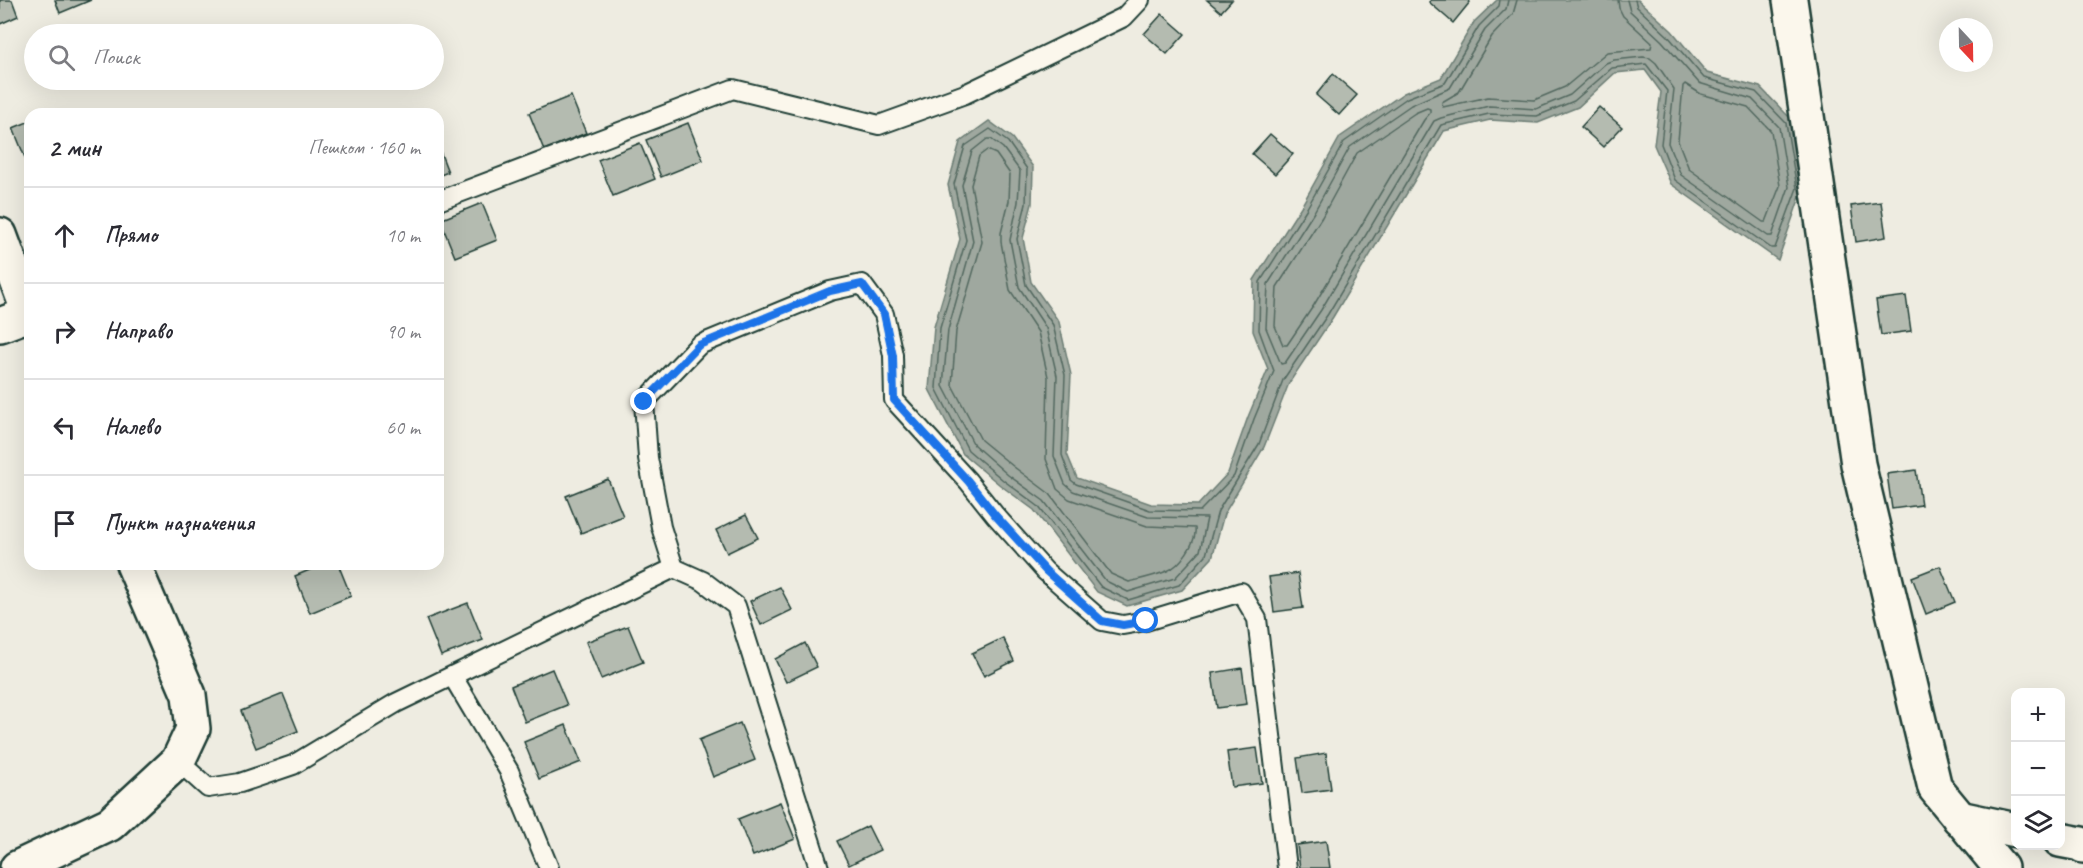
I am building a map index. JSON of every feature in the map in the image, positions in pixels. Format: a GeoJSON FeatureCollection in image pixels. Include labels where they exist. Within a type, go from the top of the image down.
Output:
{"type":"FeatureCollection","features":[{"type":"Feature","properties":{"kind":"street"},"geometry":{"type":"LineString","coordinates":[[1790,0],[1858,464],[1935,788],[2001,868]]}},
{"type":"Feature","properties":{"kind":"street"},"geometry":{"type":"LineString","coordinates":[[0,235],[20,318]]}},
{"type":"Feature","properties":{"kind":"street"},"geometry":{"type":"LineString","coordinates":[[17,868],[110,824],[178,760],[193,729],[189,695],[136,570]]}},
{"type":"Feature","properties":{"kind":"street"},"geometry":{"type":"LineString","coordinates":[[1959,818],[2011,829]]}},
{"type":"Feature","properties":{"kind":"street"},"geometry":{"type":"LineString","coordinates":[[2065,841],[2083,846]]}},
{"type":"Feature","properties":{"kind":"lane"},"geometry":{"type":"LineString","coordinates":[[444,199],[733,89],[879,125],[965,94],[1124,17],[1140,0]]}},
{"type":"Feature","properties":{"kind":"lane"},"geometry":{"type":"LineString","coordinates":[[819,868],[736,606],[703,581],[674,568],[661,527],[648,458],[644,402],[699,345],[830,291],[862,284],[884,314],[893,356],[894,400],[1046,571],[1102,621],[1123,625],[1146,621],[1241,592],[1257,619],[1287,868]]}},
{"type":"Feature","properties":{"kind":"lane"},"geometry":{"type":"LineString","coordinates":[[178,760],[208,788],[240,783],[293,765],[396,703],[674,568]]}},
{"type":"Feature","properties":{"kind":"lane"},"geometry":{"type":"LineString","coordinates":[[453,676],[509,771],[549,868]]}},
{"type":"Feature","properties":{"kind":"water"},"geometry":{"type":"Polygon","coordinates":[[[1497,0],[1638,0],[1672,31],[1707,73],[1760,87],[1792,120],[1803,188],[1778,260],[1671,184],[1654,145],[1661,92],[1645,70],[1615,73],[1578,107],[1538,123],[1490,120],[1444,131],[1333,317],[1289,383],[1264,447],[1224,514],[1212,558],[1182,590],[1127,606],[1097,592],[1034,510],[963,454],[929,389],[934,327],[960,239],[948,185],[960,142],[989,121],[1012,138],[1033,167],[1032,204],[1023,238],[1031,282],[1059,322],[1071,375],[1067,454],[1077,478],[1151,504],[1198,505],[1228,473],[1268,369],[1253,331],[1254,280],[1302,205],[1340,137],[1404,93],[1441,78],[1474,22],[1497,0]]]}},
{"type":"Feature","properties":{"kind":"building"},"geometry":{"type":"Polygon","coordinates":[[[0,0],[12,0],[18,16],[0,24],[0,0]]]}},
{"type":"Feature","properties":{"kind":"building"},"geometry":{"type":"Polygon","coordinates":[[[55,0],[91,0],[60,13],[55,0]]]}},
{"type":"Feature","properties":{"kind":"building"},"geometry":{"type":"Polygon","coordinates":[[[1207,0],[1232,0],[1221,12],[1207,0]]]}},
{"type":"Feature","properties":{"kind":"building"},"geometry":{"type":"Polygon","coordinates":[[[1431,0],[1468,0],[1470,2],[1453,23],[1429,2],[1431,0]]]}},
{"type":"Feature","properties":{"kind":"building"},"geometry":{"type":"Polygon","coordinates":[[[1162,14],[1185,34],[1167,54],[1144,34],[1162,14]]]}},
{"type":"Feature","properties":{"kind":"building"},"geometry":{"type":"Polygon","coordinates":[[[1333,74],[1357,95],[1339,115],[1316,95],[1333,74]]]}},
{"type":"Feature","properties":{"kind":"building"},"geometry":{"type":"Polygon","coordinates":[[[571,96],[586,133],[544,150],[529,113],[571,96]]]}},
{"type":"Feature","properties":{"kind":"building"},"geometry":{"type":"Polygon","coordinates":[[[1599,107],[1622,127],[1603,147],[1581,127],[1599,107]]]}},
{"type":"Feature","properties":{"kind":"building"},"geometry":{"type":"Polygon","coordinates":[[[24,123],[24,155],[13,128],[24,123]]]}},
{"type":"Feature","properties":{"kind":"building"},"geometry":{"type":"Polygon","coordinates":[[[688,123],[703,160],[661,177],[646,140],[688,123]]]}},
{"type":"Feature","properties":{"kind":"building"},"geometry":{"type":"Polygon","coordinates":[[[1270,134],[1293,154],[1275,174],[1252,154],[1270,134]]]}},
{"type":"Feature","properties":{"kind":"building"},"geometry":{"type":"Polygon","coordinates":[[[640,143],[655,179],[613,196],[598,160],[640,143]]]}},
{"type":"Feature","properties":{"kind":"building"},"geometry":{"type":"Polygon","coordinates":[[[444,162],[448,172],[444,174],[444,162]]]}},
{"type":"Feature","properties":{"kind":"building"},"geometry":{"type":"Polygon","coordinates":[[[1881,202],[1886,237],[1856,242],[1851,206],[1881,202]]]}},
{"type":"Feature","properties":{"kind":"building"},"geometry":{"type":"Polygon","coordinates":[[[482,203],[497,240],[455,257],[444,230],[444,218],[482,203]]]}},
{"type":"Feature","properties":{"kind":"building"},"geometry":{"type":"Polygon","coordinates":[[[1906,296],[1911,331],[1881,335],[1876,300],[1906,296]]]}},
{"type":"Feature","properties":{"kind":"building"},"geometry":{"type":"Polygon","coordinates":[[[1916,470],[1921,505],[1892,509],[1887,474],[1916,470]]]}},
{"type":"Feature","properties":{"kind":"building"},"geometry":{"type":"Polygon","coordinates":[[[608,479],[623,516],[581,533],[566,496],[608,479]]]}},
{"type":"Feature","properties":{"kind":"building"},"geometry":{"type":"Polygon","coordinates":[[[746,515],[758,538],[727,553],[716,530],[746,515]]]}},
{"type":"Feature","properties":{"kind":"building"},"geometry":{"type":"Polygon","coordinates":[[[1940,566],[1955,602],[1926,614],[1912,577],[1940,566]]]}},
{"type":"Feature","properties":{"kind":"building"},"geometry":{"type":"Polygon","coordinates":[[[310,570],[340,570],[351,596],[310,613],[295,576],[310,570]]]}},
{"type":"Feature","properties":{"kind":"building"},"geometry":{"type":"Polygon","coordinates":[[[1298,573],[1303,608],[1274,612],[1269,577],[1298,573]]]}},
{"type":"Feature","properties":{"kind":"building"},"geometry":{"type":"Polygon","coordinates":[[[780,587],[792,610],[761,625],[750,601],[780,587]]]}},
{"type":"Feature","properties":{"kind":"building"},"geometry":{"type":"Polygon","coordinates":[[[468,603],[483,640],[441,656],[426,619],[468,603]]]}},
{"type":"Feature","properties":{"kind":"building"},"geometry":{"type":"Polygon","coordinates":[[[628,626],[643,662],[601,679],[586,642],[628,626]]]}},
{"type":"Feature","properties":{"kind":"building"},"geometry":{"type":"Polygon","coordinates":[[[1003,638],[1014,661],[984,676],[972,653],[1003,638]]]}},
{"type":"Feature","properties":{"kind":"building"},"geometry":{"type":"Polygon","coordinates":[[[805,643],[817,667],[786,682],[775,659],[805,643]]]}},
{"type":"Feature","properties":{"kind":"building"},"geometry":{"type":"Polygon","coordinates":[[[1242,668],[1247,704],[1217,708],[1212,673],[1242,668]]]}},
{"type":"Feature","properties":{"kind":"building"},"geometry":{"type":"Polygon","coordinates":[[[552,669],[567,705],[525,722],[511,686],[552,669]]]}},
{"type":"Feature","properties":{"kind":"building"},"geometry":{"type":"Polygon","coordinates":[[[283,694],[298,731],[256,748],[241,711],[283,694]]]}},
{"type":"Feature","properties":{"kind":"building"},"geometry":{"type":"Polygon","coordinates":[[[740,723],[755,760],[713,777],[699,740],[740,723]]]}},
{"type":"Feature","properties":{"kind":"building"},"geometry":{"type":"Polygon","coordinates":[[[566,725],[581,762],[539,779],[524,742],[566,725]]]}},
{"type":"Feature","properties":{"kind":"building"},"geometry":{"type":"Polygon","coordinates":[[[1257,748],[1262,783],[1232,787],[1227,752],[1257,748]]]}},
{"type":"Feature","properties":{"kind":"building"},"geometry":{"type":"Polygon","coordinates":[[[1326,753],[1331,789],[1302,793],[1297,758],[1326,753]]]}},
{"type":"Feature","properties":{"kind":"building"},"geometry":{"type":"Polygon","coordinates":[[[780,802],[795,839],[753,856],[738,819],[780,802]]]}},
{"type":"Feature","properties":{"kind":"building"},"geometry":{"type":"Polygon","coordinates":[[[868,826],[880,850],[849,865],[837,841],[868,826]]]}},
{"type":"Feature","properties":{"kind":"building"},"geometry":{"type":"Polygon","coordinates":[[[1326,841],[1330,868],[1300,868],[1297,845],[1326,841]]]}},
{"type":"Feature","properties":{"kind":"route"},"geometry":{"type":"LineString","coordinates":[[644,402],[699,345],[830,291],[862,284],[884,314],[893,356],[894,400],[1046,571],[1102,621],[1123,625],[1146,621]]}}]}
